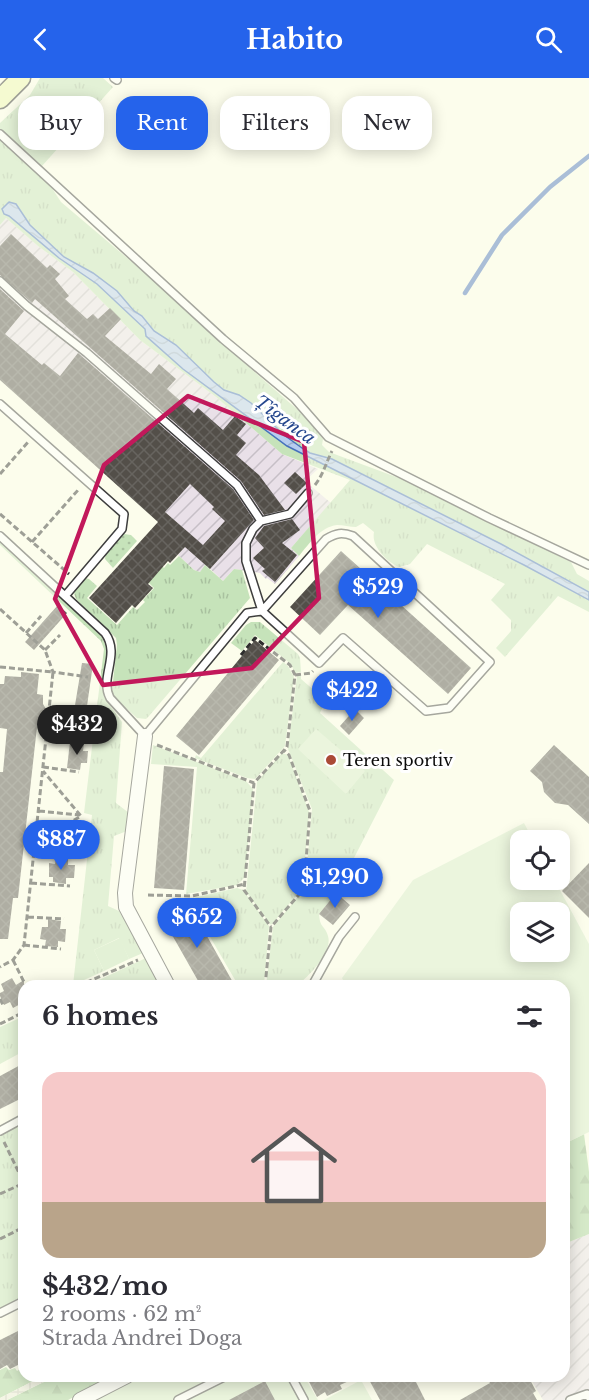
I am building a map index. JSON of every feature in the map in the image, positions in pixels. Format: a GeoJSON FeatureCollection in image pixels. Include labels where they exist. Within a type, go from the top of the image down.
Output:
{"type":"FeatureCollection","features":[{"type":"Feature","properties":{"kind":"main road"},"geometry":{"type":"LineString","coordinates":[[0,99],[21,78]]}},
{"type":"Feature","properties":{"kind":"street"},"geometry":{"type":"LineString","coordinates":[[145,738],[124,893],[130,919],[165,980]]}},
{"type":"Feature","properties":{"kind":"street"},"geometry":{"type":"LineString","coordinates":[[80,1400],[115,1382]]}},
{"type":"Feature","properties":{"kind":"lane"},"geometry":{"type":"LineString","coordinates":[[0,134],[223,339],[294,398],[328,437],[489,518],[589,565]]}},
{"type":"Feature","properties":{"kind":"lane"},"geometry":{"type":"LineString","coordinates":[[0,282],[87,353],[237,485],[261,521]]}},
{"type":"Feature","properties":{"kind":"lane"},"geometry":{"type":"LineString","coordinates":[[0,404],[124,514],[122,528],[65,596]]}},
{"type":"Feature","properties":{"kind":"lane"},"geometry":{"type":"LineString","coordinates":[[0,536],[111,641],[112,651],[106,691],[145,738],[247,613],[262,611],[326,539],[334,534],[344,533],[353,536],[490,662],[449,708],[426,711],[343,638],[319,663],[262,611],[246,561],[245,550],[249,536],[261,521],[290,514],[308,493]]}},
{"type":"Feature","properties":{"kind":"lane"},"geometry":{"type":"LineString","coordinates":[[315,980],[339,937],[355,917]]}},
{"type":"Feature","properties":{"kind":"lane"},"geometry":{"type":"LineString","coordinates":[[0,1132],[18,1122]]}},
{"type":"Feature","properties":{"kind":"lane"},"geometry":{"type":"LineString","coordinates":[[0,1313],[18,1304]]}},
{"type":"Feature","properties":{"kind":"lane"},"geometry":{"type":"LineString","coordinates":[[178,1400],[214,1382]]}},
{"type":"Feature","properties":{"kind":"lane"},"geometry":{"type":"LineString","coordinates":[[294,1382],[304,1400]]}},
{"type":"Feature","properties":{"kind":"lane"},"geometry":{"type":"LineString","coordinates":[[570,1400],[587,1394],[589,1397]]}},
{"type":"Feature","properties":{"kind":"path"},"geometry":{"type":"LineString","coordinates":[[0,474],[34,435]]}},
{"type":"Feature","properties":{"kind":"path"},"geometry":{"type":"LineString","coordinates":[[308,493],[322,477],[322,471],[331,453]]}},
{"type":"Feature","properties":{"kind":"path"},"geometry":{"type":"LineString","coordinates":[[32,542],[86,481]]}},
{"type":"Feature","properties":{"kind":"path"},"geometry":{"type":"LineString","coordinates":[[0,514],[77,581]]}},
{"type":"Feature","properties":{"kind":"path"},"geometry":{"type":"LineString","coordinates":[[0,609],[45,650],[53,672],[24,945],[13,960],[0,967]]}},
{"type":"Feature","properties":{"kind":"path"},"geometry":{"type":"LineString","coordinates":[[26,633],[41,616]]}},
{"type":"Feature","properties":{"kind":"path"},"geometry":{"type":"LineString","coordinates":[[45,650],[60,634]]}},
{"type":"Feature","properties":{"kind":"path"},"geometry":{"type":"LineString","coordinates":[[242,655],[255,638],[290,665],[295,675],[287,747],[254,783],[245,892],[271,927]]}},
{"type":"Feature","properties":{"kind":"path"},"geometry":{"type":"LineString","coordinates":[[295,675],[311,673],[319,663]]}},
{"type":"Feature","properties":{"kind":"path"},"geometry":{"type":"LineString","coordinates":[[0,667],[88,677]]}},
{"type":"Feature","properties":{"kind":"path"},"geometry":{"type":"LineString","coordinates":[[46,738],[82,742]]}},
{"type":"Feature","properties":{"kind":"path"},"geometry":{"type":"LineString","coordinates":[[145,738],[254,783]]}},
{"type":"Feature","properties":{"kind":"path"},"geometry":{"type":"LineString","coordinates":[[266,980],[271,927],[303,889],[310,813],[289,755],[284,750]]}},
{"type":"Feature","properties":{"kind":"path"},"geometry":{"type":"LineString","coordinates":[[43,769],[79,772]]}},
{"type":"Feature","properties":{"kind":"path"},"geometry":{"type":"LineString","coordinates":[[43,769],[81,816]]}},
{"type":"Feature","properties":{"kind":"path"},"geometry":{"type":"LineString","coordinates":[[39,811],[81,816]]}},
{"type":"Feature","properties":{"kind":"path"},"geometry":{"type":"LineString","coordinates":[[35,843],[81,816]]}},
{"type":"Feature","properties":{"kind":"path"},"geometry":{"type":"LineString","coordinates":[[34,854],[74,857]]}},
{"type":"Feature","properties":{"kind":"path"},"geometry":{"type":"LineString","coordinates":[[31,883],[70,886]]}},
{"type":"Feature","properties":{"kind":"path"},"geometry":{"type":"LineString","coordinates":[[148,895],[192,896],[245,884]]}},
{"type":"Feature","properties":{"kind":"path"},"geometry":{"type":"LineString","coordinates":[[28,916],[64,919]]}},
{"type":"Feature","properties":{"kind":"path"},"geometry":{"type":"LineString","coordinates":[[24,945],[61,949]]}},
{"type":"Feature","properties":{"kind":"path"},"geometry":{"type":"LineString","coordinates":[[92,980],[150,954]]}},
{"type":"Feature","properties":{"kind":"path"},"geometry":{"type":"LineString","coordinates":[[13,960],[23,980]]}},
{"type":"Feature","properties":{"kind":"path"},"geometry":{"type":"LineString","coordinates":[[0,999],[4,1007]]}},
{"type":"Feature","properties":{"kind":"path"},"geometry":{"type":"LineString","coordinates":[[0,1024],[18,1015]]}},
{"type":"Feature","properties":{"kind":"path"},"geometry":{"type":"LineString","coordinates":[[0,1132],[18,1170]]}},
{"type":"Feature","properties":{"kind":"path"},"geometry":{"type":"LineString","coordinates":[[0,1194],[18,1186]]}},
{"type":"Feature","properties":{"kind":"path"},"geometry":{"type":"LineString","coordinates":[[0,1239],[18,1230]]}},
{"type":"Feature","properties":{"kind":"highlighted area"},"geometry":{"type":"Polygon","coordinates":[[[188,396],[304,442],[319,598],[252,668],[103,685],[55,599],[104,465],[188,396]]]}},
{"type":"Feature","properties":{"kind":"shaded area"},"geometry":{"type":"Polygon","coordinates":[[[6,218],[73,272],[140,340],[216,397],[282,454],[318,469],[305,481],[331,503],[291,548],[299,556],[275,584],[260,573],[234,569],[223,581],[206,565],[200,572],[194,570],[178,555],[193,537],[165,512],[0,341],[0,225],[6,218]]]}},
{"type":"Feature","properties":{"kind":"shaded area"},"geometry":{"type":"Polygon","coordinates":[[[589,1234],[589,1400],[543,1400],[532,1382],[570,1382],[570,1242],[589,1234]]]}},
{"type":"Feature","properties":{"kind":"shaded area"},"geometry":{"type":"Polygon","coordinates":[[[31,1382],[44,1382],[7,1400],[0,1400],[31,1382]]]}},
{"type":"Feature","properties":{"kind":"green space"},"geometry":{"type":"Polygon","coordinates":[[[40,78],[103,78],[113,87],[104,97],[30,95],[40,78]]]}},
{"type":"Feature","properties":{"kind":"green space"},"geometry":{"type":"Polygon","coordinates":[[[18,106],[18,150],[56,150],[42,166],[35,162],[61,202],[191,312],[226,347],[307,418],[323,439],[322,445],[329,452],[407,481],[571,562],[577,574],[589,581],[589,592],[501,544],[332,459],[310,453],[302,448],[284,435],[251,403],[239,395],[224,390],[214,382],[176,345],[154,331],[143,316],[134,311],[117,291],[93,273],[64,257],[30,225],[16,204],[4,214],[59,258],[97,284],[145,329],[147,336],[183,369],[287,446],[589,600],[589,612],[558,596],[505,657],[496,648],[511,631],[511,620],[491,600],[505,584],[427,544],[410,564],[399,567],[380,552],[375,543],[374,532],[363,523],[356,527],[337,525],[320,533],[299,556],[291,548],[350,480],[282,454],[216,397],[140,340],[73,272],[6,218],[0,225],[0,139],[19,156],[0,131],[0,123],[18,106]]]}},
{"type":"Feature","properties":{"kind":"green space"},"geometry":{"type":"Polygon","coordinates":[[[124,534],[131,535],[137,541],[113,568],[105,559],[106,552],[124,534]]]}},
{"type":"Feature","properties":{"kind":"green space"},"geometry":{"type":"Polygon","coordinates":[[[0,541],[102,637],[108,652],[104,697],[122,722],[116,803],[129,813],[127,831],[114,836],[108,906],[119,911],[143,953],[129,959],[119,938],[94,950],[104,971],[84,980],[74,980],[92,815],[84,813],[104,649],[101,641],[0,545],[0,541]]]}},
{"type":"Feature","properties":{"kind":"green space"},"geometry":{"type":"Polygon","coordinates":[[[179,556],[194,570],[200,572],[205,565],[223,581],[234,569],[242,570],[250,598],[149,716],[146,719],[137,718],[114,697],[112,691],[116,638],[77,600],[74,593],[85,578],[89,579],[97,586],[87,598],[117,625],[133,607],[137,610],[145,602],[143,600],[154,588],[147,581],[161,565],[164,568],[168,563],[170,565],[179,556]]]}},
{"type":"Feature","properties":{"kind":"green space"},"geometry":{"type":"Polygon","coordinates":[[[251,622],[260,622],[298,654],[301,672],[295,673],[291,664],[255,635],[242,651],[231,643],[251,622]]]}},
{"type":"Feature","properties":{"kind":"green space"},"geometry":{"type":"Polygon","coordinates":[[[283,662],[294,677],[285,746],[255,779],[195,758],[196,755],[201,758],[283,662]]]}},
{"type":"Feature","properties":{"kind":"green space"},"geometry":{"type":"Polygon","coordinates":[[[297,676],[301,676],[301,679],[323,698],[324,704],[320,713],[394,780],[336,893],[319,914],[329,942],[324,956],[303,980],[267,980],[273,927],[305,888],[312,809],[288,749],[297,676]]]}},
{"type":"Feature","properties":{"kind":"green space","name":"Teren sportiv"},"geometry":{"type":"Polygon","coordinates":[[[316,729],[365,771],[346,794],[298,749],[316,729]]]}},
{"type":"Feature","properties":{"kind":"green space"},"geometry":{"type":"Polygon","coordinates":[[[153,745],[246,781],[253,789],[245,877],[237,885],[186,894],[197,767],[151,764],[153,745]]]}},
{"type":"Feature","properties":{"kind":"green space"},"geometry":{"type":"Polygon","coordinates":[[[282,753],[288,755],[309,812],[302,889],[271,925],[246,892],[257,782],[282,753]]]}},
{"type":"Feature","properties":{"kind":"green space"},"geometry":{"type":"Polygon","coordinates":[[[524,823],[528,830],[510,830],[524,823]]]}},
{"type":"Feature","properties":{"kind":"green space"},"geometry":{"type":"Polygon","coordinates":[[[510,830],[510,890],[560,890],[566,902],[510,902],[510,962],[570,962],[570,909],[589,944],[589,1132],[570,1141],[570,980],[343,980],[342,978],[413,880],[510,830]]]}},
{"type":"Feature","properties":{"kind":"green space"},"geometry":{"type":"Polygon","coordinates":[[[237,888],[243,890],[269,926],[264,980],[235,980],[188,899],[237,888]]]}},
{"type":"Feature","properties":{"kind":"green space"},"geometry":{"type":"Polygon","coordinates":[[[120,938],[129,959],[104,971],[94,950],[120,938]]]}},
{"type":"Feature","properties":{"kind":"green space"},"geometry":{"type":"Polygon","coordinates":[[[146,958],[159,980],[99,980],[146,958]]]}},
{"type":"Feature","properties":{"kind":"green space"},"geometry":{"type":"Polygon","coordinates":[[[18,1019],[18,1054],[0,1064],[0,1027],[18,1019]]]}},
{"type":"Feature","properties":{"kind":"green space"},"geometry":{"type":"Polygon","coordinates":[[[17,1127],[18,1129],[18,1299],[0,1308],[0,1136],[17,1127]]]}},
{"type":"Feature","properties":{"kind":"green space"},"geometry":{"type":"Polygon","coordinates":[[[584,1134],[589,1172],[589,1234],[570,1242],[570,1141],[584,1134]]]}},
{"type":"Feature","properties":{"kind":"green space"},"geometry":{"type":"Polygon","coordinates":[[[6,1367],[9,1370],[15,1368],[18,1370],[18,1382],[31,1382],[0,1398],[0,1370],[6,1367]]]}},
{"type":"Feature","properties":{"kind":"green space"},"geometry":{"type":"Polygon","coordinates":[[[44,1382],[103,1382],[68,1400],[7,1400],[44,1382]]]}},
{"type":"Feature","properties":{"kind":"green space"},"geometry":{"type":"Polygon","coordinates":[[[130,1382],[308,1382],[318,1400],[96,1400],[130,1382]]]}},
{"type":"Feature","properties":{"kind":"green space"},"geometry":{"type":"Polygon","coordinates":[[[357,1382],[362,1382],[372,1400],[324,1400],[357,1382]]]}},
{"type":"Feature","properties":{"kind":"water"},"geometry":{"type":"Polygon","coordinates":[[[9,202],[16,204],[30,225],[64,257],[93,273],[117,291],[154,331],[176,345],[214,382],[224,390],[239,395],[251,403],[284,435],[302,448],[310,453],[332,459],[501,544],[589,592],[589,600],[287,446],[183,369],[146,336],[145,329],[97,284],[59,258],[4,214],[2,209],[9,202]]]}},
{"type":"Feature","properties":{"kind":"building"},"geometry":{"type":"Polygon","coordinates":[[[11,234],[47,268],[50,265],[60,274],[55,279],[69,296],[65,299],[87,319],[93,314],[98,319],[110,308],[121,319],[105,336],[151,374],[159,364],[176,379],[167,389],[194,413],[198,408],[223,430],[235,416],[246,424],[237,435],[246,443],[236,455],[259,475],[285,510],[264,515],[241,481],[35,299],[32,303],[0,275],[0,246],[11,234]]]}},
{"type":"Feature","properties":{"kind":"building"},"geometry":{"type":"Polygon","coordinates":[[[0,289],[24,311],[5,334],[42,365],[44,363],[60,376],[78,353],[233,489],[254,520],[210,569],[185,547],[170,563],[168,561],[148,584],[153,588],[135,608],[132,605],[116,623],[89,598],[158,522],[0,380],[0,289]],[[190,484],[165,512],[203,545],[225,521],[212,509],[214,507],[190,484]]]}},
{"type":"Feature","properties":{"kind":"building"},"geometry":{"type":"Polygon","coordinates":[[[295,472],[307,483],[296,494],[284,483],[295,472]]]}},
{"type":"Feature","properties":{"kind":"building"},"geometry":{"type":"Polygon","coordinates":[[[292,519],[300,530],[282,543],[297,555],[275,582],[262,571],[265,569],[253,558],[264,548],[255,538],[264,526],[292,519]]]}},
{"type":"Feature","properties":{"kind":"building"},"geometry":{"type":"Polygon","coordinates":[[[341,551],[471,668],[448,694],[348,605],[320,635],[290,607],[341,551]]]}},
{"type":"Feature","properties":{"kind":"building"},"geometry":{"type":"Polygon","coordinates":[[[58,605],[67,613],[34,650],[25,642],[58,605]]]}},
{"type":"Feature","properties":{"kind":"building"},"geometry":{"type":"Polygon","coordinates":[[[255,640],[279,660],[199,755],[176,736],[255,640]]]}},
{"type":"Feature","properties":{"kind":"building"},"geometry":{"type":"Polygon","coordinates":[[[82,663],[93,664],[87,706],[75,705],[82,663]]]}},
{"type":"Feature","properties":{"kind":"building"},"geometry":{"type":"Polygon","coordinates":[[[21,672],[39,674],[37,694],[43,695],[43,704],[46,709],[44,719],[38,718],[18,898],[13,898],[8,939],[0,939],[0,772],[3,772],[7,729],[0,728],[0,684],[4,684],[5,676],[21,677],[21,672]]]}},
{"type":"Feature","properties":{"kind":"building"},"geometry":{"type":"Polygon","coordinates":[[[355,709],[364,718],[349,735],[340,726],[355,709]]]}},
{"type":"Feature","properties":{"kind":"building"},"geometry":{"type":"Polygon","coordinates":[[[70,742],[84,743],[83,751],[88,751],[87,763],[81,763],[80,770],[67,768],[70,742]]]}},
{"type":"Feature","properties":{"kind":"building"},"geometry":{"type":"Polygon","coordinates":[[[554,745],[589,777],[589,824],[568,805],[555,803],[544,792],[542,782],[530,771],[554,745]]]}},
{"type":"Feature","properties":{"kind":"building"},"geometry":{"type":"Polygon","coordinates":[[[164,766],[194,769],[184,890],[154,888],[164,766]]]}},
{"type":"Feature","properties":{"kind":"building"},"geometry":{"type":"Polygon","coordinates":[[[56,857],[68,858],[68,865],[75,865],[74,878],[66,878],[66,884],[53,882],[53,877],[49,877],[49,863],[55,864],[56,857]]]}},
{"type":"Feature","properties":{"kind":"building"},"geometry":{"type":"Polygon","coordinates":[[[589,863],[589,918],[562,891],[570,890],[570,883],[589,863]]]}},
{"type":"Feature","properties":{"kind":"building"},"geometry":{"type":"Polygon","coordinates":[[[336,893],[350,905],[333,925],[319,914],[336,893]]]}},
{"type":"Feature","properties":{"kind":"building"},"geometry":{"type":"Polygon","coordinates":[[[189,904],[232,980],[198,980],[163,919],[189,904]]]}},
{"type":"Feature","properties":{"kind":"building"},"geometry":{"type":"Polygon","coordinates":[[[48,919],[61,921],[60,929],[66,929],[65,942],[58,941],[58,947],[45,946],[46,940],[40,939],[42,927],[48,927],[48,919]]]}},
{"type":"Feature","properties":{"kind":"building"},"geometry":{"type":"Polygon","coordinates":[[[12,978],[16,985],[18,984],[18,1005],[13,1008],[10,1002],[4,1005],[0,996],[0,993],[4,991],[1,984],[12,978]]]}},
{"type":"Feature","properties":{"kind":"building"},"geometry":{"type":"Polygon","coordinates":[[[18,1066],[18,1100],[0,1109],[0,1076],[18,1066]]]}},
{"type":"Feature","properties":{"kind":"building"},"geometry":{"type":"Polygon","coordinates":[[[18,1331],[18,1365],[10,1369],[7,1365],[0,1369],[0,1340],[18,1331]]]}},
{"type":"Feature","properties":{"kind":"building"},"geometry":{"type":"Polygon","coordinates":[[[266,1382],[275,1400],[229,1400],[266,1382]]]}},
{"type":"Feature","properties":{"kind":"building"},"geometry":{"type":"Polygon","coordinates":[[[309,1382],[347,1382],[340,1385],[342,1389],[327,1396],[325,1392],[317,1397],[309,1382]]]}},
{"type":"Feature","properties":{"kind":"building"},"geometry":{"type":"Polygon","coordinates":[[[370,1382],[416,1382],[425,1400],[380,1400],[370,1382]]]}},
{"type":"Feature","properties":{"kind":"building"},"geometry":{"type":"Polygon","coordinates":[[[531,1382],[536,1391],[533,1393],[537,1400],[460,1400],[490,1383],[531,1382]]]}},
{"type":"Feature","properties":{"kind":"waterway"},"geometry":{"type":"LineString","coordinates":[[465,293],[502,235],[550,187],[589,156]]}},
{"type":"Feature","properties":{"kind":"place","name":"Teren sportiv"},"geometry":{"type":"Point","coordinates":[331,760]}},
{"type":"Feature","properties":{"kind":"water label","name":"Țîganca"},"geometry":{"type":"Point","coordinates":[285,420]}}]}
